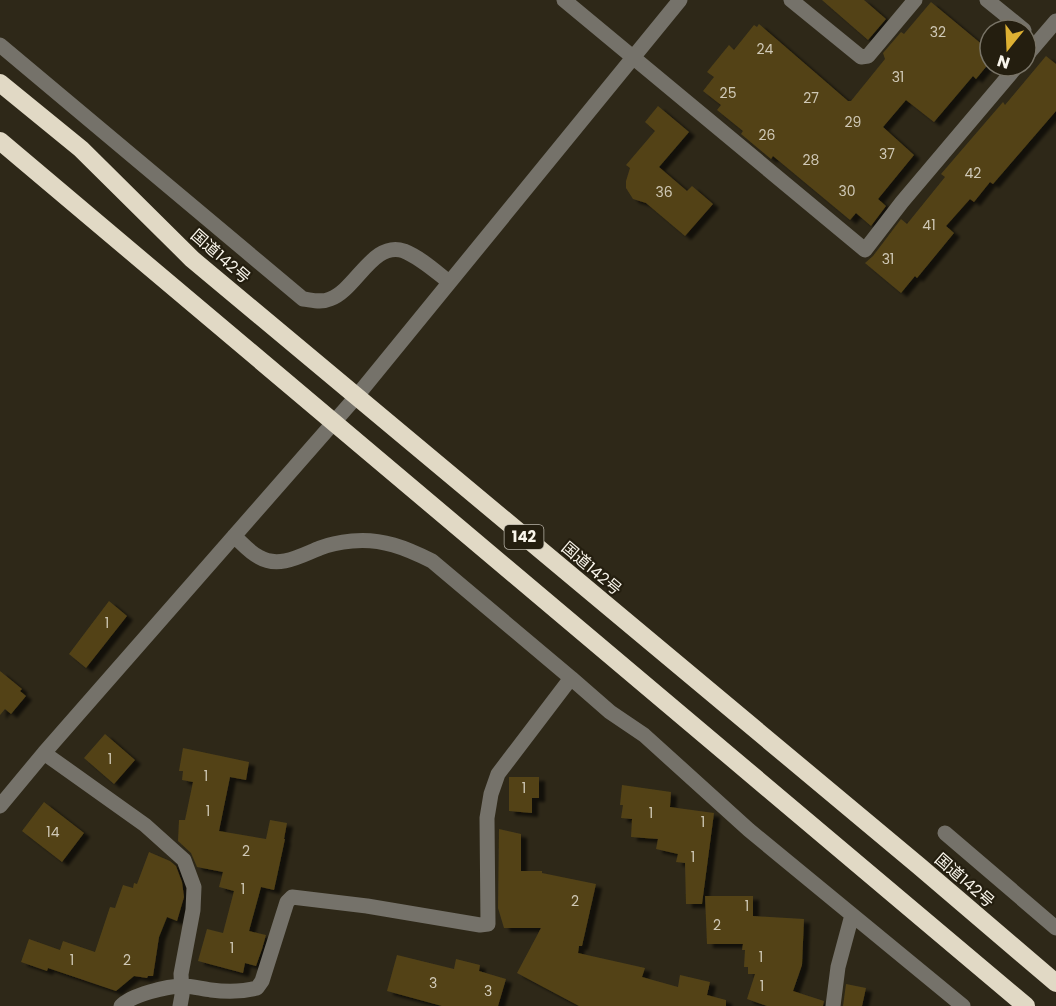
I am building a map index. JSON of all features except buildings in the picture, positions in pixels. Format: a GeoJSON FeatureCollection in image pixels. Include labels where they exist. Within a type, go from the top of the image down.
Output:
{"type":"FeatureCollection","features":[{"type":"Feature","properties":{"kind":"highway","name":"国道142号"},"geometry":{"type":"LineString","coordinates":[[0,83],[81,149],[192,259],[1056,983]]}},
{"type":"Feature","properties":{"kind":"highway","name":"142"},"geometry":{"type":"LineString","coordinates":[[0,141],[1026,1006]]}},
{"type":"Feature","properties":{"kind":"street"},"geometry":{"type":"LineString","coordinates":[[564,0],[865,250],[902,202],[1007,78]]}},
{"type":"Feature","properties":{"kind":"street"},"geometry":{"type":"LineString","coordinates":[[0,806],[356,397],[680,0]]}},
{"type":"Feature","properties":{"kind":"street"},"geometry":{"type":"LineString","coordinates":[[791,0],[861,57],[868,56],[915,0]]}},
{"type":"Feature","properties":{"kind":"street"},"geometry":{"type":"LineString","coordinates":[[987,0],[1009,18]]}},
{"type":"Feature","properties":{"kind":"street"},"geometry":{"type":"LineString","coordinates":[[1038,30],[1056,21]]}},
{"type":"Feature","properties":{"kind":"street"},"geometry":{"type":"LineString","coordinates":[[0,45],[303,299],[320,301],[332,299],[378,255],[388,249],[401,250],[418,258],[449,282]]}},
{"type":"Feature","properties":{"kind":"street"},"geometry":{"type":"LineString","coordinates":[[234,536],[261,559],[278,562],[304,556],[332,544],[373,540],[407,549],[432,561],[610,712],[644,735],[749,830],[963,1006]]}},
{"type":"Feature","properties":{"kind":"street"},"geometry":{"type":"LineString","coordinates":[[121,1006],[138,995],[182,986],[244,992],[257,988],[262,981],[287,902],[292,897],[367,906],[480,925],[488,924],[487,818],[491,794],[498,774],[571,678]]}},
{"type":"Feature","properties":{"kind":"street"},"geometry":{"type":"LineString","coordinates":[[45,753],[145,825],[184,860],[194,887],[193,910],[181,974],[180,1006]]}},
{"type":"Feature","properties":{"kind":"street"},"geometry":{"type":"LineString","coordinates":[[945,833],[1056,928]]}},
{"type":"Feature","properties":{"kind":"street"},"geometry":{"type":"LineString","coordinates":[[833,1006],[838,967],[852,915]]}}]}
